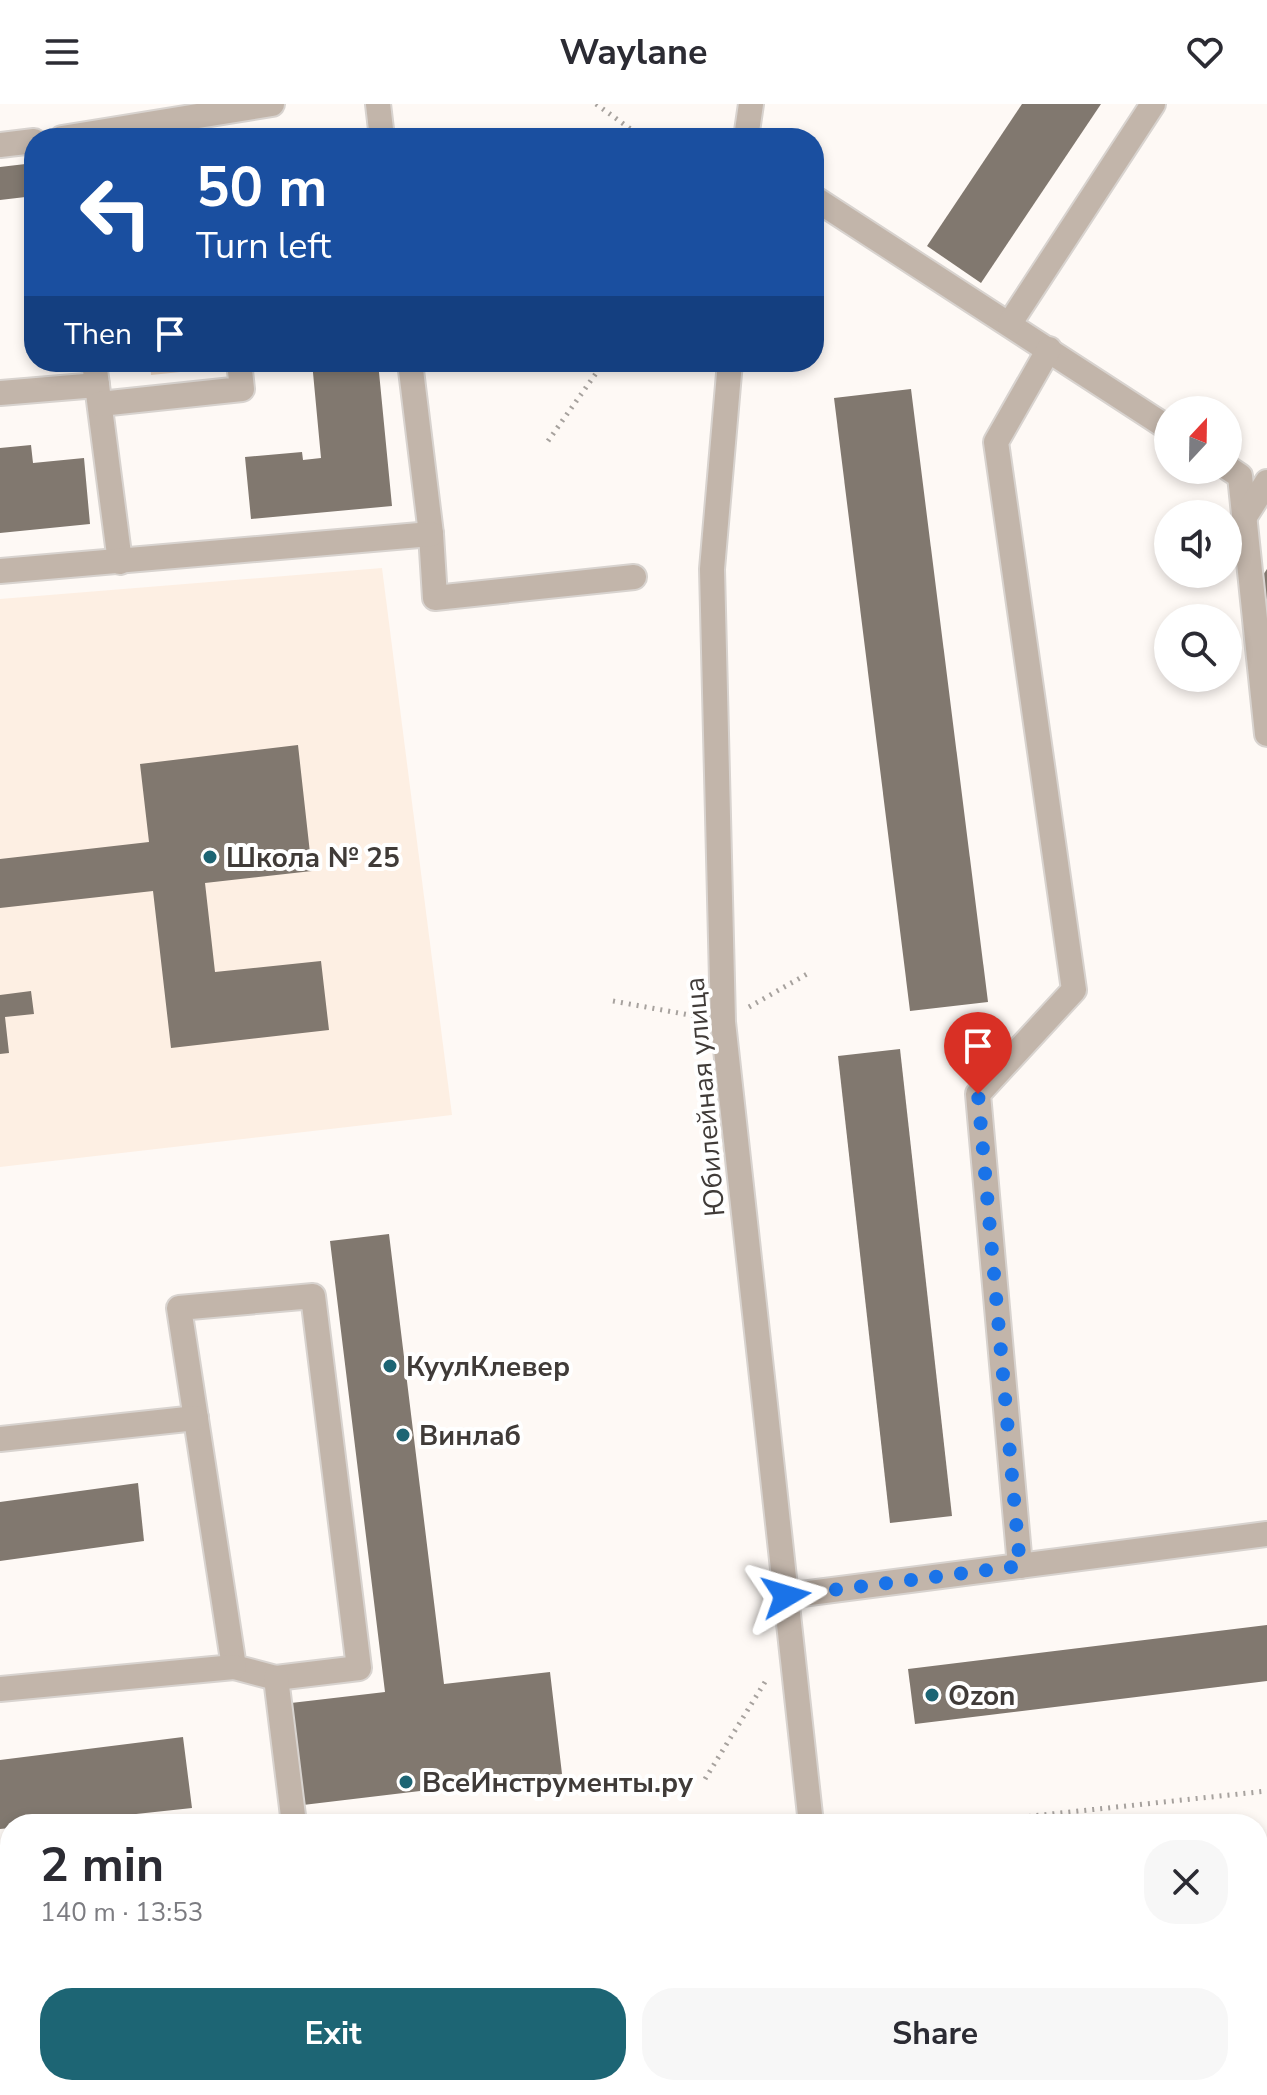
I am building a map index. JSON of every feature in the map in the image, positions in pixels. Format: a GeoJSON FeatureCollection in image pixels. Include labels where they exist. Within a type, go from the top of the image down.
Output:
{"type":"FeatureCollection","features":[{"type":"Feature","properties":{"kind":"street"},"geometry":{"type":"LineString","coordinates":[[127,128],[272,104]]}},
{"type":"Feature","properties":{"kind":"street"},"geometry":{"type":"LineString","coordinates":[[378,104],[381,128]]}},
{"type":"Feature","properties":{"kind":"street"},"geometry":{"type":"LineString","coordinates":[[747,128],[751,104]]}},
{"type":"Feature","properties":{"kind":"street"},"geometry":{"type":"LineString","coordinates":[[1010,323],[1153,104]]}},
{"type":"Feature","properties":{"kind":"street"},"geometry":{"type":"LineString","coordinates":[[0,145],[24,142]]}},
{"type":"Feature","properties":{"kind":"street"},"geometry":{"type":"LineString","coordinates":[[824,204],[1154,419]]}},
{"type":"Feature","properties":{"kind":"street"},"geometry":{"type":"LineString","coordinates":[[1020,1566],[978,1094],[1074,990],[996,442],[1049,349]]}},
{"type":"Feature","properties":{"kind":"street"},"geometry":{"type":"LineString","coordinates":[[0,393],[97,384],[242,389],[240,372]]}},
{"type":"Feature","properties":{"kind":"street"},"geometry":{"type":"LineString","coordinates":[[411,372],[431,534],[435,598],[634,577]]}},
{"type":"Feature","properties":{"kind":"street","name":"Юбилейная улица"},"geometry":{"type":"LineString","coordinates":[[729,372],[712,569],[723,1022],[810,1814]]}},
{"type":"Feature","properties":{"kind":"street"},"geometry":{"type":"LineString","coordinates":[[97,384],[120,562]]}},
{"type":"Feature","properties":{"kind":"street"},"geometry":{"type":"LineString","coordinates":[[1244,518],[1267,482]]}},
{"type":"Feature","properties":{"kind":"street"},"geometry":{"type":"LineString","coordinates":[[1241,484],[1267,734]]}},
{"type":"Feature","properties":{"kind":"street"},"geometry":{"type":"LineString","coordinates":[[0,571],[431,534]]}},
{"type":"Feature","properties":{"kind":"street"},"geometry":{"type":"LineString","coordinates":[[0,1689],[234,1667],[276,1678],[359,1668],[313,1296],[179,1308],[234,1667]]}},
{"type":"Feature","properties":{"kind":"street"},"geometry":{"type":"LineString","coordinates":[[0,1439],[196,1418]]}},
{"type":"Feature","properties":{"kind":"street"},"geometry":{"type":"LineString","coordinates":[[786,1596],[1267,1534]]}},
{"type":"Feature","properties":{"kind":"street"},"geometry":{"type":"LineString","coordinates":[[276,1678],[293,1814]]}},
{"type":"Feature","properties":{"kind":"path"},"geometry":{"type":"LineString","coordinates":[[596,104],[629,128]]}},
{"type":"Feature","properties":{"kind":"path"},"geometry":{"type":"LineString","coordinates":[[548,441],[597,372]]}},
{"type":"Feature","properties":{"kind":"path"},"geometry":{"type":"LineString","coordinates":[[705,1779],[791,1640]]}},
{"type":"Feature","properties":{"kind":"path"},"geometry":{"type":"LineString","coordinates":[[1051,1814],[1267,1791]]}},
{"type":"Feature","properties":{"kind":"shaded area"},"geometry":{"type":"Polygon","coordinates":[[[151,372],[181,372],[151,375],[151,372]]]}},
{"type":"Feature","properties":{"kind":"shaded area","name":"Школа № 25"},"geometry":{"type":"Polygon","coordinates":[[[382,568],[452,1115],[0,1167],[0,599],[382,568]]]}},
{"type":"Feature","properties":{"kind":"building"},"geometry":{"type":"Polygon","coordinates":[[[1022,104],[1101,104],[981,283],[927,246],[1022,104]]]}},
{"type":"Feature","properties":{"kind":"building"},"geometry":{"type":"Polygon","coordinates":[[[24,164],[24,197],[0,200],[0,167],[24,164]]]}},
{"type":"Feature","properties":{"kind":"building"},"geometry":{"type":"Polygon","coordinates":[[[313,372],[379,372],[392,506],[251,519],[245,457],[302,452],[303,460],[321,458],[313,372]]]}},
{"type":"Feature","properties":{"kind":"building"},"geometry":{"type":"Polygon","coordinates":[[[911,389],[988,1002],[910,1011],[834,398],[911,389]]]}},
{"type":"Feature","properties":{"kind":"building"},"geometry":{"type":"Polygon","coordinates":[[[31,445],[33,463],[84,458],[90,524],[0,533],[0,448],[31,445]]]}},
{"type":"Feature","properties":{"kind":"building"},"geometry":{"type":"Polygon","coordinates":[[[1267,569],[1267,625],[1242,606],[1267,569]]]}},
{"type":"Feature","properties":{"kind":"building"},"geometry":{"type":"Polygon","coordinates":[[[298,745],[312,871],[205,883],[215,972],[321,961],[329,1030],[171,1048],[153,891],[0,908],[0,859],[149,842],[140,764],[298,745]]]}},
{"type":"Feature","properties":{"kind":"building"},"geometry":{"type":"Polygon","coordinates":[[[31,991],[34,1014],[5,1017],[9,1053],[0,1054],[0,995],[31,991]]]}},
{"type":"Feature","properties":{"kind":"building"},"geometry":{"type":"Polygon","coordinates":[[[900,1049],[952,1516],[890,1523],[838,1056],[900,1049]]]}},
{"type":"Feature","properties":{"kind":"building"},"geometry":{"type":"Polygon","coordinates":[[[389,1234],[444,1684],[550,1672],[562,1774],[303,1805],[291,1703],[385,1692],[330,1241],[389,1234]]]}},
{"type":"Feature","properties":{"kind":"building"},"geometry":{"type":"Polygon","coordinates":[[[138,1483],[144,1541],[0,1561],[0,1502],[138,1483]]]}},
{"type":"Feature","properties":{"kind":"building"},"geometry":{"type":"Polygon","coordinates":[[[1267,1625],[1267,1681],[915,1724],[908,1669],[1267,1625]]]}},
{"type":"Feature","properties":{"kind":"building"},"geometry":{"type":"Polygon","coordinates":[[[183,1737],[192,1808],[136,1814],[0,1814],[0,1760],[183,1737]]]}},
{"type":"Feature","properties":{"kind":"place","name":"Школа № 25"},"geometry":{"type":"Point","coordinates":[210,857]}},
{"type":"Feature","properties":{"kind":"place","name":"КуулКлевер"},"geometry":{"type":"Point","coordinates":[390,1366]}},
{"type":"Feature","properties":{"kind":"place","name":"Винлаб"},"geometry":{"type":"Point","coordinates":[403,1435]}},
{"type":"Feature","properties":{"kind":"place","name":"Ozon"},"geometry":{"type":"Point","coordinates":[932,1695]}},
{"type":"Feature","properties":{"kind":"place","name":"ВсеИнструменты.ру"},"geometry":{"type":"Point","coordinates":[406,1782]}},
{"type":"Feature","properties":{"kind":"route"},"geometry":{"type":"LineString","coordinates":[[786,1596],[1020,1566],[978,1094]]}}]}
